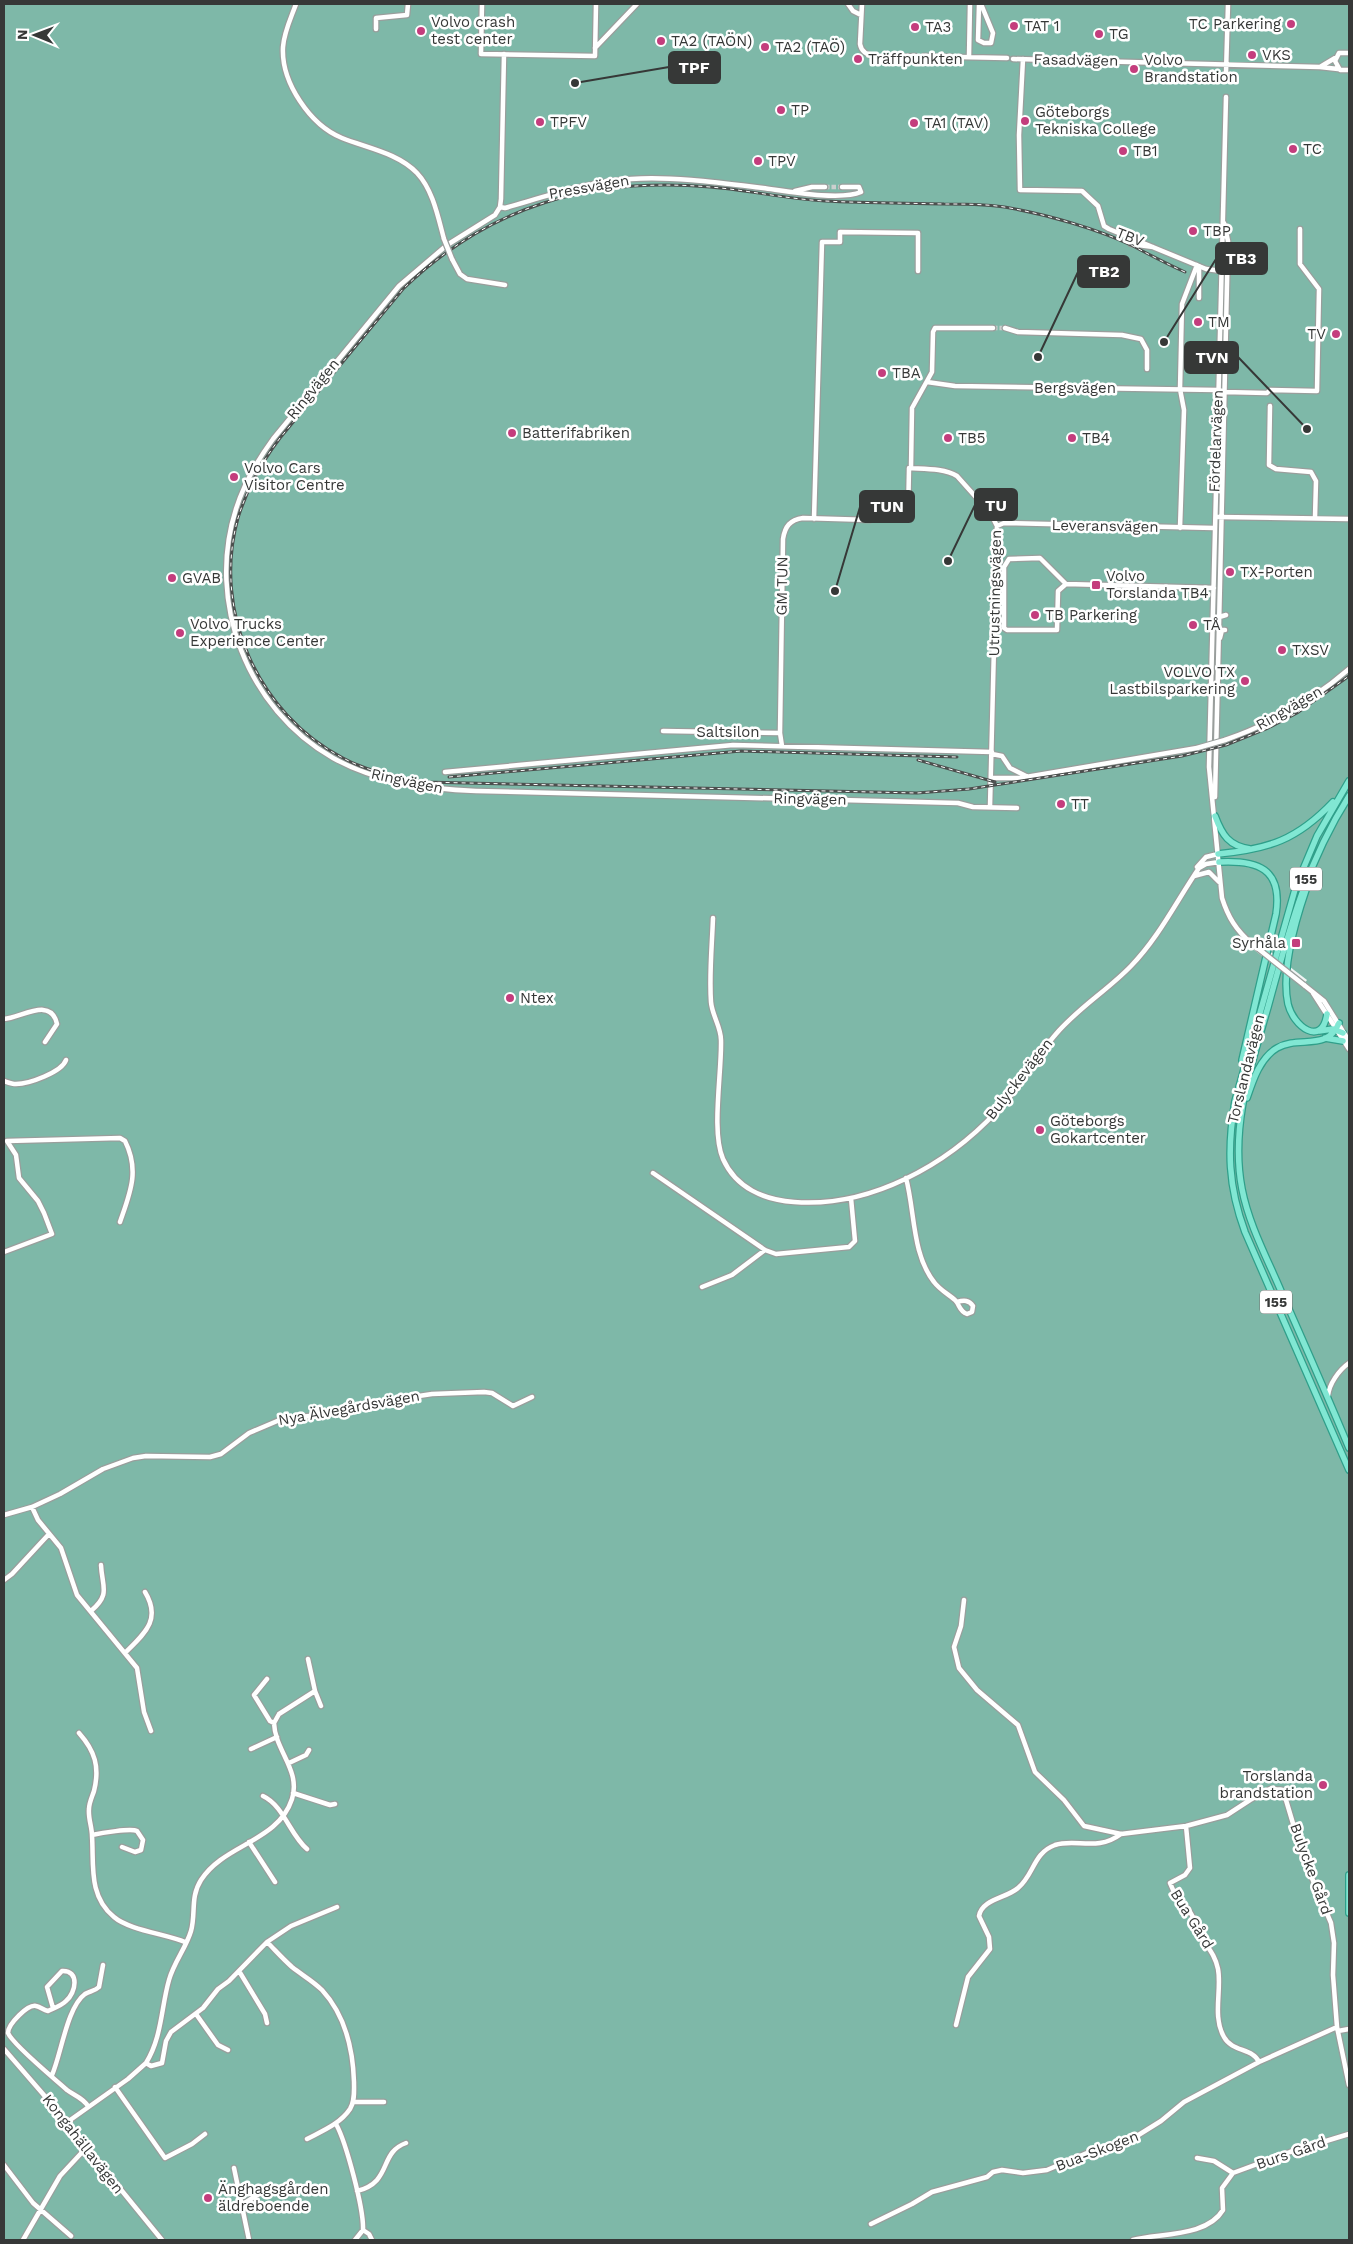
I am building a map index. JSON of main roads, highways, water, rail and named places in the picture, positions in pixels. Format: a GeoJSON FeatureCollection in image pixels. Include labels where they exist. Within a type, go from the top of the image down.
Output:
{"type":"FeatureCollection","features":[{"type":"Feature","properties":{"kind":"main road"},"geometry":{"type":"LineString","coordinates":[[1218,854],[1258,849],[1284,840],[1314,822],[1349,781]]}},
{"type":"Feature","properties":{"kind":"main road","name":"Torslandavägen"},"geometry":{"type":"LineString","coordinates":[[1349,781],[1317,836],[1292,897],[1244,1065],[1231,1127],[1231,1180],[1239,1215],[1349,1470]]}},
{"type":"Feature","properties":{"kind":"main road","name":"Torslandavägen"},"geometry":{"type":"LineString","coordinates":[[1349,796],[1319,848],[1295,910],[1247,1083],[1242,1116],[1239,1163],[1247,1208],[1258,1238],[1349,1448]]}},
{"type":"Feature","properties":{"kind":"main road"},"geometry":{"type":"LineString","coordinates":[[1339,812],[1312,874],[1299,910],[1293,935],[1287,982],[1288,1004],[1294,1019],[1307,1030],[1336,1030],[1344,1033]]}},
{"type":"Feature","properties":{"kind":"main road"},"geometry":{"type":"LineString","coordinates":[[1215,816],[1221,832],[1228,841],[1239,846],[1258,849]]}},
{"type":"Feature","properties":{"kind":"main road"},"geometry":{"type":"LineString","coordinates":[[1219,862],[1244,861],[1258,866],[1272,880],[1278,899],[1236,1082],[1231,1111],[1231,1127]]}},
{"type":"Feature","properties":{"kind":"main road"},"geometry":{"type":"LineString","coordinates":[[1319,1031],[1326,1022],[1327,1014]]}},
{"type":"Feature","properties":{"kind":"main road"},"geometry":{"type":"LineString","coordinates":[[1242,1116],[1256,1074],[1274,1050],[1289,1044],[1325,1038],[1334,1033],[1339,1023]]}},
{"type":"Feature","properties":{"kind":"main road"},"geometry":{"type":"LineString","coordinates":[[1325,1038],[1346,1041]]}},
{"type":"Feature","properties":{"kind":"main road"},"geometry":{"type":"LineString","coordinates":[[1349,1875],[1349,1913]]}},
{"type":"Feature","properties":{"kind":"tunnel"},"geometry":{"type":"LineString","coordinates":[[825,187],[842,187]]}},
{"type":"Feature","properties":{"kind":"tunnel"},"geometry":{"type":"LineString","coordinates":[[993,328],[1005,328]]}},
{"type":"Feature","properties":{"kind":"railway"},"geometry":{"type":"LineString","coordinates":[[1185,272],[1133,246],[1089,228],[1025,211],[986,205],[825,201],[724,188],[666,185],[624,187],[584,193],[544,203],[507,217],[471,236],[436,260],[403,289],[280,438],[261,467],[250,487],[238,518],[232,553],[231,589],[237,623],[249,656],[266,687],[287,715],[313,739],[352,763],[402,778],[423,782],[917,793],[969,789],[1182,756],[1226,745],[1268,728],[1297,713],[1349,676]]}},
{"type":"Feature","properties":{"kind":"railway"},"geometry":{"type":"LineString","coordinates":[[449,777],[741,751],[957,757]]}},
{"type":"Feature","properties":{"kind":"railway"},"geometry":{"type":"LineString","coordinates":[[918,760],[995,782]]}},
{"type":"Feature","properties":{"kind":"place","name":"TC Parkering"},"geometry":{"type":"Point","coordinates":[1291,24]}},
{"type":"Feature","properties":{"kind":"place","name":"TAT 1"},"geometry":{"type":"Point","coordinates":[1014,26]}},
{"type":"Feature","properties":{"kind":"place","name":"TA3"},"geometry":{"type":"Point","coordinates":[915,27]}},
{"type":"Feature","properties":{"kind":"place","name":"Volvo crash test center"},"geometry":{"type":"Point","coordinates":[421,31]}},
{"type":"Feature","properties":{"kind":"place","name":"TG"},"geometry":{"type":"Point","coordinates":[1099,34]}},
{"type":"Feature","properties":{"kind":"place","name":"TA2 (TAÖN)"},"geometry":{"type":"Point","coordinates":[661,41]}},
{"type":"Feature","properties":{"kind":"place","name":"TA2 (TAÖ)"},"geometry":{"type":"Point","coordinates":[765,47]}},
{"type":"Feature","properties":{"kind":"place","name":"VKS"},"geometry":{"type":"Point","coordinates":[1252,55]}},
{"type":"Feature","properties":{"kind":"place","name":"Träffpunkten"},"geometry":{"type":"Point","coordinates":[858,59]}},
{"type":"Feature","properties":{"kind":"place","name":"Volvo Brandstation"},"geometry":{"type":"Point","coordinates":[1134,69]}},
{"type":"Feature","properties":{"kind":"place","name":"TPF"},"geometry":{"type":"Point","coordinates":[575,83]}},
{"type":"Feature","properties":{"kind":"place","name":"TP"},"geometry":{"type":"Point","coordinates":[781,110]}},
{"type":"Feature","properties":{"kind":"place","name":"Göteborgs Tekniska College"},"geometry":{"type":"Point","coordinates":[1025,121]}},
{"type":"Feature","properties":{"kind":"place","name":"TPFV"},"geometry":{"type":"Point","coordinates":[540,122]}},
{"type":"Feature","properties":{"kind":"place","name":"TA1 (TAV)"},"geometry":{"type":"Point","coordinates":[914,123]}},
{"type":"Feature","properties":{"kind":"place","name":"TC"},"geometry":{"type":"Point","coordinates":[1293,149]}},
{"type":"Feature","properties":{"kind":"place","name":"TB1"},"geometry":{"type":"Point","coordinates":[1123,151]}},
{"type":"Feature","properties":{"kind":"place","name":"TPV"},"geometry":{"type":"Point","coordinates":[758,161]}},
{"type":"Feature","properties":{"kind":"place","name":"TBP"},"geometry":{"type":"Point","coordinates":[1193,231]}},
{"type":"Feature","properties":{"kind":"place","name":"TM"},"geometry":{"type":"Point","coordinates":[1198,322]}},
{"type":"Feature","properties":{"kind":"place","name":"TV"},"geometry":{"type":"Point","coordinates":[1336,334]}},
{"type":"Feature","properties":{"kind":"place","name":"TB3"},"geometry":{"type":"Point","coordinates":[1164,342]}},
{"type":"Feature","properties":{"kind":"place","name":"TB2"},"geometry":{"type":"Point","coordinates":[1038,357]}},
{"type":"Feature","properties":{"kind":"place","name":"TBA"},"geometry":{"type":"Point","coordinates":[882,373]}},
{"type":"Feature","properties":{"kind":"place","name":"TVN"},"geometry":{"type":"Point","coordinates":[1307,429]}},
{"type":"Feature","properties":{"kind":"place","name":"Batterifabriken"},"geometry":{"type":"Point","coordinates":[512,433]}},
{"type":"Feature","properties":{"kind":"place","name":"TB5"},"geometry":{"type":"Point","coordinates":[948,438]}},
{"type":"Feature","properties":{"kind":"place","name":"TB4"},"geometry":{"type":"Point","coordinates":[1072,438]}},
{"type":"Feature","properties":{"kind":"place","name":"Volvo Cars Visitor Centre"},"geometry":{"type":"Point","coordinates":[234,477]}},
{"type":"Feature","properties":{"kind":"place","name":"TU"},"geometry":{"type":"Point","coordinates":[948,561]}},
{"type":"Feature","properties":{"kind":"place","name":"TX-Porten"},"geometry":{"type":"Point","coordinates":[1230,572]}},
{"type":"Feature","properties":{"kind":"place","name":"GVAB"},"geometry":{"type":"Point","coordinates":[172,578]}},
{"type":"Feature","properties":{"kind":"place","name":"Volvo Torslanda TB4"},"geometry":{"type":"Point","coordinates":[1096,585]}},
{"type":"Feature","properties":{"kind":"place","name":"TUN"},"geometry":{"type":"Point","coordinates":[835,591]}},
{"type":"Feature","properties":{"kind":"place","name":"TB Parkering"},"geometry":{"type":"Point","coordinates":[1035,615]}},
{"type":"Feature","properties":{"kind":"place","name":"TÅ"},"geometry":{"type":"Point","coordinates":[1193,625]}},
{"type":"Feature","properties":{"kind":"place","name":"Volvo Trucks Experience Center"},"geometry":{"type":"Point","coordinates":[180,633]}},
{"type":"Feature","properties":{"kind":"place","name":"TXSV"},"geometry":{"type":"Point","coordinates":[1282,650]}},
{"type":"Feature","properties":{"kind":"place","name":"VOLVO TX Lastbilsparkering"},"geometry":{"type":"Point","coordinates":[1245,681]}},
{"type":"Feature","properties":{"kind":"place","name":"TT"},"geometry":{"type":"Point","coordinates":[1061,804]}},
{"type":"Feature","properties":{"kind":"place","name":"Syrhåla"},"geometry":{"type":"Point","coordinates":[1296,943]}},
{"type":"Feature","properties":{"kind":"place","name":"Ntex"},"geometry":{"type":"Point","coordinates":[510,998]}},
{"type":"Feature","properties":{"kind":"place","name":"Göteborgs Gokartcenter"},"geometry":{"type":"Point","coordinates":[1040,1130]}},
{"type":"Feature","properties":{"kind":"place","name":"Torslanda brandstation"},"geometry":{"type":"Point","coordinates":[1323,1785]}},
{"type":"Feature","properties":{"kind":"place","name":"Änghagsgården äldreboende"},"geometry":{"type":"Point","coordinates":[208,2198]}}]}
